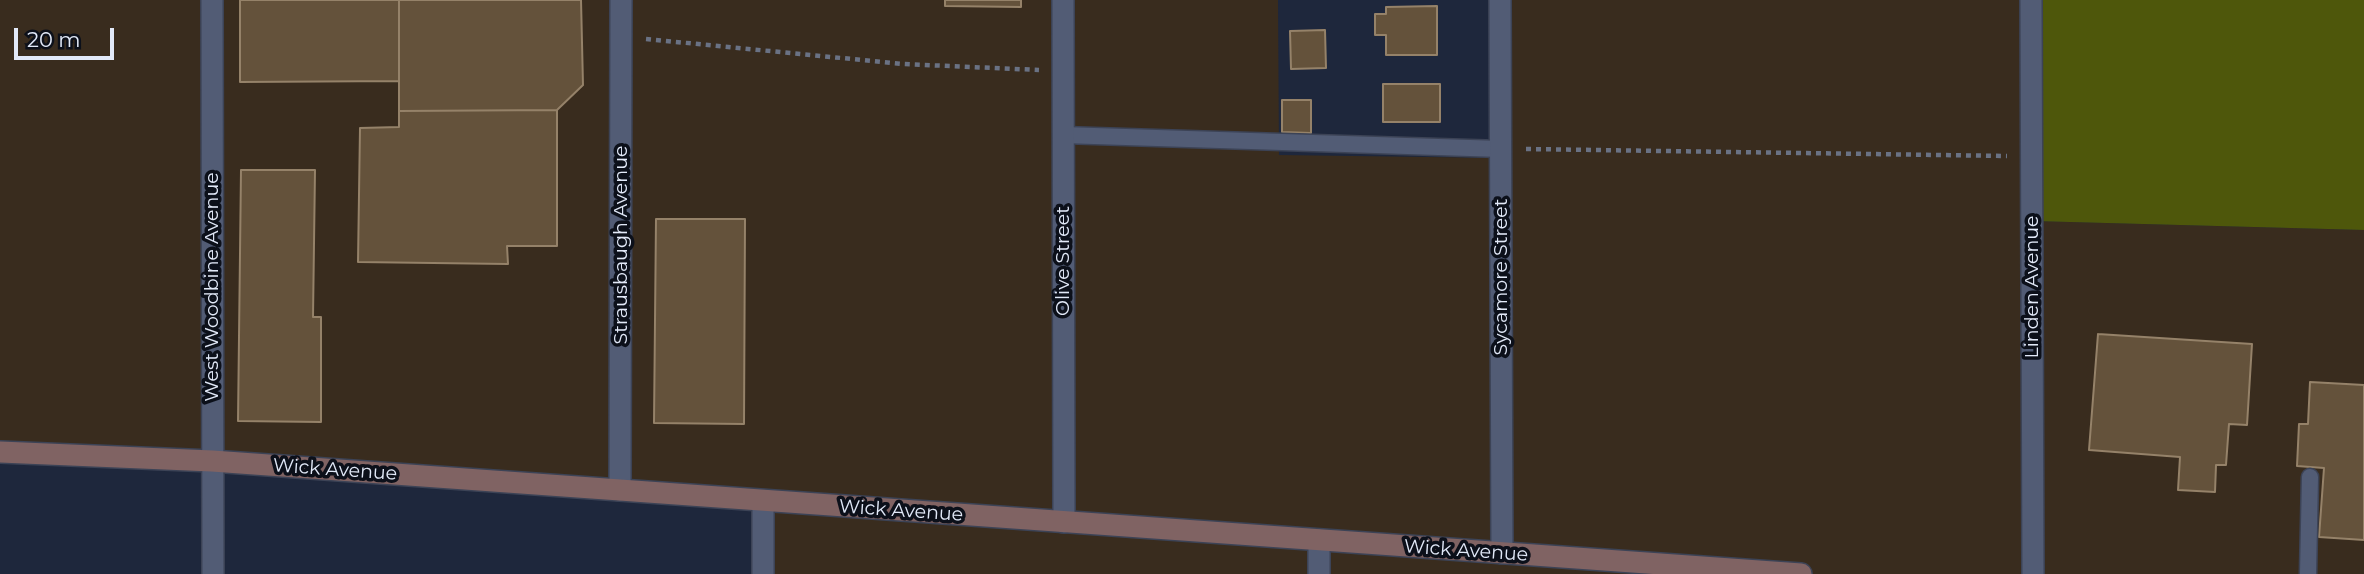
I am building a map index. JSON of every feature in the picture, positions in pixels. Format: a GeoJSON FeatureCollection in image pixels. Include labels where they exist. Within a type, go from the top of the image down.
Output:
{"type":"FeatureCollection","features":[{"type":"Feature","properties":{"kind":"street","name":"West Woodbine Avenue"},"geometry":{"type":"LineString","coordinates":[[212,0],[213,574]]}},
{"type":"Feature","properties":{"kind":"street","name":"Strausbaugh Avenue"},"geometry":{"type":"LineString","coordinates":[[620,490],[621,0]]}},
{"type":"Feature","properties":{"kind":"street","name":"Olive Street"},"geometry":{"type":"LineString","coordinates":[[1063,0],[1064,522]]}},
{"type":"Feature","properties":{"kind":"street","name":"Sycamore Street"},"geometry":{"type":"LineString","coordinates":[[1500,0],[1502,553]]}},
{"type":"Feature","properties":{"kind":"street","name":"Linden Avenue"},"geometry":{"type":"LineString","coordinates":[[2031,0],[2033,574]]}},
{"type":"Feature","properties":{"kind":"street","name":"Wick Avenue"},"geometry":{"type":"LineString","coordinates":[[0,452],[212,461],[1801,574]]}},
{"type":"Feature","properties":{"kind":"street"},"geometry":{"type":"LineString","coordinates":[[763,501],[763,574]]}},
{"type":"Feature","properties":{"kind":"street"},"geometry":{"type":"LineString","coordinates":[[1319,540],[1319,574]]}},
{"type":"Feature","properties":{"kind":"lane"},"geometry":{"type":"LineString","coordinates":[[1063,135],[1500,149]]}},
{"type":"Feature","properties":{"kind":"lane"},"geometry":{"type":"LineString","coordinates":[[2308,574],[2311,477]]}},
{"type":"Feature","properties":{"kind":"path"},"geometry":{"type":"LineString","coordinates":[[621,37],[903,64],[1063,71]]}},
{"type":"Feature","properties":{"kind":"path"},"geometry":{"type":"LineString","coordinates":[[1500,149],[2031,156]]}},
{"type":"Feature","properties":{"kind":"shaded area"},"geometry":{"type":"Polygon","coordinates":[[[0,0],[1278,0],[1279,155],[1500,158],[1500,0],[2031,0],[2032,221],[2364,230],[2364,574],[763,574],[763,502],[0,452],[0,0]]]}},
{"type":"Feature","properties":{"kind":"green space"},"geometry":{"type":"Polygon","coordinates":[[[2031,0],[2364,0],[2364,230],[2032,221],[2031,0]]]}},
{"type":"Feature","properties":{"kind":"building"},"geometry":{"type":"Polygon","coordinates":[[[240,0],[399,0],[399,81],[240,82],[240,0]]]}},
{"type":"Feature","properties":{"kind":"building"},"geometry":{"type":"Polygon","coordinates":[[[399,0],[581,0],[583,85],[557,110],[399,111],[399,0]]]}},
{"type":"Feature","properties":{"kind":"building"},"geometry":{"type":"Polygon","coordinates":[[[945,0],[1021,0],[1021,7],[945,6],[945,0]]]}},
{"type":"Feature","properties":{"kind":"building"},"geometry":{"type":"Polygon","coordinates":[[[1437,6],[1437,55],[1386,55],[1386,35],[1375,35],[1375,14],[1386,14],[1386,7],[1437,6]]]}},
{"type":"Feature","properties":{"kind":"building"},"geometry":{"type":"Polygon","coordinates":[[[1325,30],[1326,68],[1291,69],[1290,31],[1325,30]]]}},
{"type":"Feature","properties":{"kind":"building"},"geometry":{"type":"Polygon","coordinates":[[[1383,84],[1440,84],[1440,122],[1383,122],[1383,84]]]}},
{"type":"Feature","properties":{"kind":"building"},"geometry":{"type":"Polygon","coordinates":[[[1282,100],[1311,100],[1311,133],[1282,132],[1282,100]]]}},
{"type":"Feature","properties":{"kind":"building"},"geometry":{"type":"Polygon","coordinates":[[[557,110],[557,246],[507,246],[508,264],[358,262],[360,128],[399,127],[399,111],[557,110]]]}},
{"type":"Feature","properties":{"kind":"building"},"geometry":{"type":"Polygon","coordinates":[[[241,170],[315,170],[313,317],[321,317],[321,422],[238,421],[241,170]]]}},
{"type":"Feature","properties":{"kind":"building"},"geometry":{"type":"Polygon","coordinates":[[[656,219],[745,219],[744,424],[654,423],[656,219]]]}},
{"type":"Feature","properties":{"kind":"building"},"geometry":{"type":"Polygon","coordinates":[[[2098,334],[2252,344],[2247,425],[2229,424],[2226,465],[2216,465],[2215,492],[2178,490],[2180,457],[2089,450],[2098,334]]]}},
{"type":"Feature","properties":{"kind":"building"},"geometry":{"type":"Polygon","coordinates":[[[2310,382],[2364,385],[2364,540],[2319,537],[2324,468],[2297,466],[2299,424],[2308,424],[2310,382]]]}}]}
